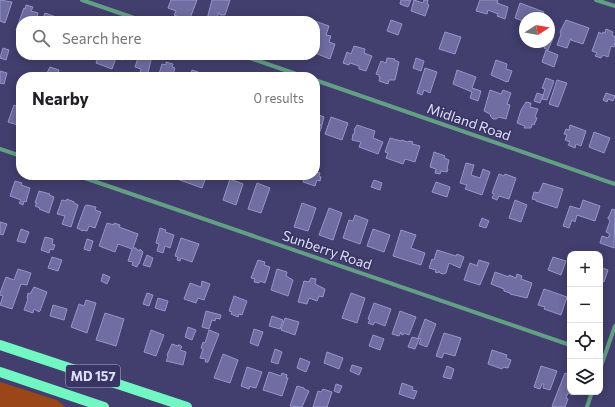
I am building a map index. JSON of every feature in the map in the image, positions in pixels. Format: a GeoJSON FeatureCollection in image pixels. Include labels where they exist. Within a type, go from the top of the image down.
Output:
{"type":"FeatureCollection","features":[{"type":"Feature","properties":{"kind":"main road","name":"MD 157"},"geometry":{"type":"LineString","coordinates":[[0,345],[187,407]]}},
{"type":"Feature","properties":{"kind":"main road","name":"MD 157"},"geometry":{"type":"LineString","coordinates":[[0,372],[91,405],[104,407]]}},
{"type":"Feature","properties":{"kind":"street"},"geometry":{"type":"LineString","coordinates":[[82,0],[128,16]]}},
{"type":"Feature","properties":{"kind":"street"},"geometry":{"type":"LineString","coordinates":[[596,0],[615,6]]}},
{"type":"Feature","properties":{"kind":"street"},"geometry":{"type":"LineString","coordinates":[[256,60],[290,72]]}},
{"type":"Feature","properties":{"kind":"street","name":"Midland Road"},"geometry":{"type":"LineString","coordinates":[[320,82],[615,184]]}},
{"type":"Feature","properties":{"kind":"street"},"geometry":{"type":"LineString","coordinates":[[0,149],[16,154]]}},
{"type":"Feature","properties":{"kind":"street","name":"Sunberry Road"},"geometry":{"type":"LineString","coordinates":[[91,180],[567,344]]}},
{"type":"Feature","properties":{"kind":"street"},"geometry":{"type":"LineString","coordinates":[[603,354],[615,326]]}},
{"type":"Feature","properties":{"kind":"street"},"geometry":{"type":"LineString","coordinates":[[587,407],[591,395]]}},
{"type":"Feature","properties":{"kind":"shaded area"},"geometry":{"type":"Polygon","coordinates":[[[0,382],[57,400],[65,407],[0,407],[0,382]]]}},
{"type":"Feature","properties":{"kind":"building"},"geometry":{"type":"Polygon","coordinates":[[[0,0],[12,2],[5,23],[0,21],[0,0]]]}},
{"type":"Feature","properties":{"kind":"building"},"geometry":{"type":"Polygon","coordinates":[[[171,0],[197,0],[191,16],[177,16],[174,15],[176,11],[168,8],[171,0]]]}},
{"type":"Feature","properties":{"kind":"building"},"geometry":{"type":"Polygon","coordinates":[[[212,0],[230,0],[225,15],[220,15],[220,13],[218,13],[218,16],[208,15],[212,0]]]}},
{"type":"Feature","properties":{"kind":"building"},"geometry":{"type":"Polygon","coordinates":[[[401,0],[411,0],[408,7],[400,4],[401,0]]]}},
{"type":"Feature","properties":{"kind":"building"},"geometry":{"type":"Polygon","coordinates":[[[414,0],[423,3],[424,0],[428,0],[427,4],[429,5],[425,16],[411,11],[414,0]]]}},
{"type":"Feature","properties":{"kind":"building"},"geometry":{"type":"Polygon","coordinates":[[[480,0],[498,0],[497,3],[508,7],[505,19],[488,10],[487,14],[476,11],[480,0]]]}},
{"type":"Feature","properties":{"kind":"building"},"geometry":{"type":"Polygon","coordinates":[[[520,3],[544,12],[519,12],[519,20],[515,18],[520,3]]]}},
{"type":"Feature","properties":{"kind":"building"},"geometry":{"type":"Polygon","coordinates":[[[26,5],[33,7],[31,11],[38,13],[37,16],[21,16],[24,8],[25,9],[26,5]]]}},
{"type":"Feature","properties":{"kind":"building"},"geometry":{"type":"Polygon","coordinates":[[[45,13],[54,16],[44,16],[45,13]]]}},
{"type":"Feature","properties":{"kind":"building"},"geometry":{"type":"Polygon","coordinates":[[[391,20],[402,24],[398,35],[387,31],[391,20]]]}},
{"type":"Feature","properties":{"kind":"building"},"geometry":{"type":"Polygon","coordinates":[[[566,20],[589,28],[583,44],[571,40],[571,38],[567,48],[557,45],[561,34],[560,32],[566,20]]]}},
{"type":"Feature","properties":{"kind":"building"},"geometry":{"type":"Polygon","coordinates":[[[320,23],[329,26],[326,35],[331,36],[329,42],[335,44],[330,59],[320,55],[320,23]]]}},
{"type":"Feature","properties":{"kind":"building"},"geometry":{"type":"Polygon","coordinates":[[[606,29],[613,32],[612,35],[615,37],[615,43],[614,47],[611,46],[608,57],[603,55],[601,58],[595,56],[597,53],[592,51],[599,32],[602,34],[603,32],[605,33],[606,29]]]}},
{"type":"Feature","properties":{"kind":"building"},"geometry":{"type":"Polygon","coordinates":[[[445,32],[461,37],[455,54],[439,49],[445,32]]]}},
{"type":"Feature","properties":{"kind":"building"},"geometry":{"type":"Polygon","coordinates":[[[354,46],[365,49],[364,53],[372,56],[366,71],[359,69],[359,66],[350,63],[349,65],[343,63],[347,52],[351,54],[354,46]]]}},
{"type":"Feature","properties":{"kind":"building"},"geometry":{"type":"Polygon","coordinates":[[[3,48],[9,50],[6,60],[0,58],[3,48]]]}},
{"type":"Feature","properties":{"kind":"building"},"geometry":{"type":"Polygon","coordinates":[[[546,50],[558,55],[554,67],[542,62],[546,50]]]}},
{"type":"Feature","properties":{"kind":"building"},"geometry":{"type":"Polygon","coordinates":[[[387,58],[395,59],[394,60],[399,62],[395,80],[389,80],[388,84],[379,81],[380,77],[376,74],[381,61],[386,63],[387,58]]]}},
{"type":"Feature","properties":{"kind":"building"},"geometry":{"type":"Polygon","coordinates":[[[416,58],[424,61],[421,71],[413,68],[416,58]]]}},
{"type":"Feature","properties":{"kind":"building"},"geometry":{"type":"Polygon","coordinates":[[[97,60],[115,60],[112,69],[96,63],[97,60]]]}},
{"type":"Feature","properties":{"kind":"building"},"geometry":{"type":"Polygon","coordinates":[[[137,60],[151,60],[148,72],[140,72],[141,69],[135,67],[137,60]]]}},
{"type":"Feature","properties":{"kind":"building"},"geometry":{"type":"Polygon","coordinates":[[[496,60],[507,64],[506,69],[512,71],[508,82],[491,75],[496,60]]]}},
{"type":"Feature","properties":{"kind":"building"},"geometry":{"type":"Polygon","coordinates":[[[166,62],[173,64],[172,67],[175,68],[174,72],[160,72],[162,64],[166,65],[166,62]]]}},
{"type":"Feature","properties":{"kind":"building"},"geometry":{"type":"Polygon","coordinates":[[[50,67],[59,70],[58,72],[48,72],[50,67]]]}},
{"type":"Feature","properties":{"kind":"building"},"geometry":{"type":"Polygon","coordinates":[[[425,68],[437,72],[430,93],[424,90],[422,95],[417,93],[425,68]]]}},
{"type":"Feature","properties":{"kind":"building"},"geometry":{"type":"Polygon","coordinates":[[[457,70],[476,77],[472,88],[481,91],[478,101],[470,98],[472,92],[453,84],[457,70]]]}},
{"type":"Feature","properties":{"kind":"building"},"geometry":{"type":"Polygon","coordinates":[[[0,71],[7,73],[4,84],[0,83],[0,71]]]}},
{"type":"Feature","properties":{"kind":"building"},"geometry":{"type":"Polygon","coordinates":[[[546,78],[554,81],[547,100],[542,99],[545,89],[542,88],[546,78]]]}},
{"type":"Feature","properties":{"kind":"building"},"geometry":{"type":"Polygon","coordinates":[[[557,80],[567,83],[558,107],[549,104],[557,80]]]}},
{"type":"Feature","properties":{"kind":"building"},"geometry":{"type":"Polygon","coordinates":[[[490,90],[501,94],[503,90],[511,93],[507,104],[510,105],[506,119],[499,117],[493,119],[490,114],[484,111],[490,90]]]}},
{"type":"Feature","properties":{"kind":"building"},"geometry":{"type":"Polygon","coordinates":[[[537,93],[543,95],[540,103],[534,101],[537,93]]]}},
{"type":"Feature","properties":{"kind":"building"},"geometry":{"type":"Polygon","coordinates":[[[606,93],[615,96],[613,101],[608,99],[607,102],[603,100],[606,93]]]}},
{"type":"Feature","properties":{"kind":"building"},"geometry":{"type":"Polygon","coordinates":[[[526,102],[531,103],[530,107],[538,109],[535,117],[537,118],[534,125],[532,124],[531,128],[524,128],[525,126],[517,123],[521,110],[526,102]]]}},
{"type":"Feature","properties":{"kind":"building"},"geometry":{"type":"Polygon","coordinates":[[[14,105],[16,106],[16,124],[8,122],[14,105]]]}},
{"type":"Feature","properties":{"kind":"building"},"geometry":{"type":"Polygon","coordinates":[[[320,115],[324,117],[322,125],[320,125],[320,115]]]}},
{"type":"Feature","properties":{"kind":"building"},"geometry":{"type":"Polygon","coordinates":[[[331,117],[348,123],[342,140],[325,134],[331,117]]]}},
{"type":"Feature","properties":{"kind":"building"},"geometry":{"type":"Polygon","coordinates":[[[357,125],[375,131],[373,138],[383,142],[378,154],[359,147],[361,142],[352,140],[354,130],[357,125]]]}},
{"type":"Feature","properties":{"kind":"building"},"geometry":{"type":"Polygon","coordinates":[[[570,125],[586,131],[581,146],[576,144],[575,148],[568,145],[570,142],[565,140],[567,135],[564,134],[566,129],[569,130],[570,125]]]}},
{"type":"Feature","properties":{"kind":"building"},"geometry":{"type":"Polygon","coordinates":[[[594,132],[610,138],[604,153],[589,147],[594,132]]]}},
{"type":"Feature","properties":{"kind":"building"},"geometry":{"type":"Polygon","coordinates":[[[390,138],[413,142],[412,144],[420,146],[415,162],[405,159],[403,164],[386,158],[388,153],[385,152],[390,138]]]}},
{"type":"Feature","properties":{"kind":"building"},"geometry":{"type":"Polygon","coordinates":[[[434,152],[445,156],[444,158],[449,160],[447,172],[441,171],[440,174],[435,173],[436,169],[430,167],[434,152]]]}},
{"type":"Feature","properties":{"kind":"building"},"geometry":{"type":"Polygon","coordinates":[[[466,163],[474,165],[471,175],[480,178],[483,169],[490,172],[482,195],[465,189],[467,185],[460,183],[466,163]]]}},
{"type":"Feature","properties":{"kind":"building"},"geometry":{"type":"Polygon","coordinates":[[[499,174],[504,176],[505,174],[516,178],[509,199],[499,196],[497,200],[492,198],[494,194],[492,193],[499,174]]]}},
{"type":"Feature","properties":{"kind":"building"},"geometry":{"type":"Polygon","coordinates":[[[180,180],[205,180],[202,188],[180,180]]]}},
{"type":"Feature","properties":{"kind":"building"},"geometry":{"type":"Polygon","coordinates":[[[230,180],[243,184],[236,205],[223,200],[230,180]]]}},
{"type":"Feature","properties":{"kind":"building"},"geometry":{"type":"Polygon","coordinates":[[[304,180],[317,180],[315,186],[303,182],[304,180]]]}},
{"type":"Feature","properties":{"kind":"building"},"geometry":{"type":"Polygon","coordinates":[[[374,180],[382,183],[380,190],[371,187],[374,180]]]}},
{"type":"Feature","properties":{"kind":"building"},"geometry":{"type":"Polygon","coordinates":[[[15,181],[30,188],[26,202],[24,201],[23,205],[19,203],[21,200],[10,196],[15,181]]]}},
{"type":"Feature","properties":{"kind":"building"},"geometry":{"type":"Polygon","coordinates":[[[436,182],[450,187],[447,197],[432,192],[436,182]]]}},
{"type":"Feature","properties":{"kind":"building"},"geometry":{"type":"Polygon","coordinates":[[[257,183],[270,188],[261,213],[248,209],[257,183]]]}},
{"type":"Feature","properties":{"kind":"building"},"geometry":{"type":"Polygon","coordinates":[[[543,183],[563,189],[557,208],[532,199],[534,192],[539,193],[543,183]]]}},
{"type":"Feature","properties":{"kind":"building"},"geometry":{"type":"Polygon","coordinates":[[[39,191],[50,194],[49,195],[54,197],[49,213],[35,206],[39,191]]]}},
{"type":"Feature","properties":{"kind":"building"},"geometry":{"type":"Polygon","coordinates":[[[67,199],[78,205],[71,227],[62,224],[65,216],[57,214],[62,200],[66,201],[67,199]]]}},
{"type":"Feature","properties":{"kind":"building"},"geometry":{"type":"Polygon","coordinates":[[[515,200],[527,205],[521,222],[509,218],[515,200]]]}},
{"type":"Feature","properties":{"kind":"building"},"geometry":{"type":"Polygon","coordinates":[[[583,200],[600,206],[595,221],[577,215],[575,222],[572,220],[569,228],[563,226],[570,206],[580,209],[583,200]]]}},
{"type":"Feature","properties":{"kind":"building"},"geometry":{"type":"Polygon","coordinates":[[[302,203],[316,208],[308,231],[294,227],[302,203]]]}},
{"type":"Feature","properties":{"kind":"building"},"geometry":{"type":"Polygon","coordinates":[[[85,206],[96,207],[95,210],[101,212],[95,228],[89,226],[87,231],[83,231],[77,228],[85,206]]]}},
{"type":"Feature","properties":{"kind":"building"},"geometry":{"type":"Polygon","coordinates":[[[329,208],[342,213],[333,240],[319,235],[329,208]]]}},
{"type":"Feature","properties":{"kind":"building"},"geometry":{"type":"Polygon","coordinates":[[[612,209],[615,210],[614,248],[600,243],[602,236],[608,238],[610,234],[606,232],[610,221],[608,217],[612,209]]]}},
{"type":"Feature","properties":{"kind":"building"},"geometry":{"type":"Polygon","coordinates":[[[355,215],[368,220],[360,244],[343,238],[349,220],[353,221],[355,215]]]}},
{"type":"Feature","properties":{"kind":"building"},"geometry":{"type":"Polygon","coordinates":[[[482,218],[489,221],[486,228],[479,226],[482,218]]]}},
{"type":"Feature","properties":{"kind":"building"},"geometry":{"type":"Polygon","coordinates":[[[0,222],[7,224],[3,235],[0,234],[0,222]]]}},
{"type":"Feature","properties":{"kind":"building"},"geometry":{"type":"Polygon","coordinates":[[[107,223],[120,225],[119,227],[138,234],[133,248],[140,251],[140,249],[143,252],[137,267],[132,265],[133,262],[128,261],[132,249],[118,244],[115,252],[99,246],[107,223]]]}},
{"type":"Feature","properties":{"kind":"building"},"geometry":{"type":"Polygon","coordinates":[[[160,228],[166,230],[165,232],[174,235],[170,248],[165,246],[163,253],[157,251],[159,244],[156,243],[160,228]]]}},
{"type":"Feature","properties":{"kind":"building"},"geometry":{"type":"Polygon","coordinates":[[[21,229],[29,232],[25,243],[17,241],[21,229]]]}},
{"type":"Feature","properties":{"kind":"building"},"geometry":{"type":"Polygon","coordinates":[[[373,229],[390,235],[384,252],[367,246],[373,229]]]}},
{"type":"Feature","properties":{"kind":"building"},"geometry":{"type":"Polygon","coordinates":[[[401,230],[416,235],[411,248],[425,253],[421,265],[393,256],[401,230]]]}},
{"type":"Feature","properties":{"kind":"building"},"geometry":{"type":"Polygon","coordinates":[[[45,237],[53,239],[52,244],[55,245],[53,250],[50,249],[49,253],[41,250],[45,237]]]}},
{"type":"Feature","properties":{"kind":"building"},"geometry":{"type":"Polygon","coordinates":[[[181,238],[199,244],[192,262],[181,258],[180,261],[177,260],[178,257],[175,256],[181,238]]]}},
{"type":"Feature","properties":{"kind":"building"},"geometry":{"type":"Polygon","coordinates":[[[87,239],[93,241],[90,251],[84,249],[87,239]]]}},
{"type":"Feature","properties":{"kind":"building"},"geometry":{"type":"Polygon","coordinates":[[[437,250],[464,257],[460,268],[449,263],[446,273],[443,274],[439,271],[438,273],[435,272],[436,270],[429,268],[432,259],[434,260],[437,250]]]}},
{"type":"Feature","properties":{"kind":"building"},"geometry":{"type":"Polygon","coordinates":[[[147,255],[153,258],[150,267],[143,265],[147,255]]]}},
{"type":"Feature","properties":{"kind":"building"},"geometry":{"type":"Polygon","coordinates":[[[52,257],[62,260],[58,271],[48,268],[52,257]]]}},
{"type":"Feature","properties":{"kind":"building"},"geometry":{"type":"Polygon","coordinates":[[[553,257],[566,261],[561,275],[548,270],[553,257]]]}},
{"type":"Feature","properties":{"kind":"building"},"geometry":{"type":"Polygon","coordinates":[[[258,260],[265,262],[264,265],[270,267],[265,283],[260,281],[259,283],[254,282],[255,279],[251,278],[258,260]]]}},
{"type":"Feature","properties":{"kind":"building"},"geometry":{"type":"Polygon","coordinates":[[[479,260],[489,263],[480,285],[464,280],[470,263],[478,266],[479,260]]]}},
{"type":"Feature","properties":{"kind":"building"},"geometry":{"type":"Polygon","coordinates":[[[603,268],[608,270],[603,282],[603,268]]]}},
{"type":"Feature","properties":{"kind":"building"},"geometry":{"type":"Polygon","coordinates":[[[18,269],[31,273],[27,285],[21,284],[12,309],[0,305],[3,296],[0,295],[0,293],[6,277],[14,280],[18,269]]]}},
{"type":"Feature","properties":{"kind":"building"},"geometry":{"type":"Polygon","coordinates":[[[277,269],[287,272],[286,276],[293,280],[288,296],[271,290],[277,269]]]}},
{"type":"Feature","properties":{"kind":"building"},"geometry":{"type":"Polygon","coordinates":[[[495,272],[516,278],[517,274],[522,276],[521,279],[532,283],[527,298],[510,294],[504,291],[504,289],[491,284],[495,272]]]}},
{"type":"Feature","properties":{"kind":"building"},"geometry":{"type":"Polygon","coordinates":[[[103,274],[110,277],[107,284],[101,281],[103,274]]]}},
{"type":"Feature","properties":{"kind":"building"},"geometry":{"type":"Polygon","coordinates":[[[311,278],[316,279],[315,284],[325,289],[323,297],[319,296],[317,301],[309,298],[307,304],[298,302],[304,281],[309,282],[311,278]]]}},
{"type":"Feature","properties":{"kind":"building"},"geometry":{"type":"Polygon","coordinates":[[[202,281],[210,284],[204,300],[198,298],[196,303],[184,299],[190,283],[201,287],[202,281]]]}},
{"type":"Feature","properties":{"kind":"building"},"geometry":{"type":"Polygon","coordinates":[[[34,287],[47,292],[40,311],[39,312],[34,309],[33,313],[24,310],[28,299],[28,293],[30,294],[34,287]]]}},
{"type":"Feature","properties":{"kind":"building"},"geometry":{"type":"Polygon","coordinates":[[[544,289],[567,297],[561,315],[544,309],[545,307],[538,305],[544,289]]]}},
{"type":"Feature","properties":{"kind":"building"},"geometry":{"type":"Polygon","coordinates":[[[147,293],[153,295],[149,306],[143,304],[147,293]]]}},
{"type":"Feature","properties":{"kind":"building"},"geometry":{"type":"Polygon","coordinates":[[[351,293],[365,298],[357,323],[342,318],[351,293]]]}},
{"type":"Feature","properties":{"kind":"building"},"geometry":{"type":"Polygon","coordinates":[[[234,296],[247,301],[242,315],[239,314],[238,317],[231,314],[232,312],[229,311],[234,296]]]}},
{"type":"Feature","properties":{"kind":"building"},"geometry":{"type":"Polygon","coordinates":[[[158,298],[168,301],[165,311],[155,308],[158,298]]]}},
{"type":"Feature","properties":{"kind":"building"},"geometry":{"type":"Polygon","coordinates":[[[86,300],[96,303],[87,333],[71,327],[79,304],[84,306],[86,300]]]}},
{"type":"Feature","properties":{"kind":"building"},"geometry":{"type":"Polygon","coordinates":[[[374,303],[391,309],[385,326],[375,322],[373,325],[368,323],[374,303]]]}},
{"type":"Feature","properties":{"kind":"building"},"geometry":{"type":"Polygon","coordinates":[[[53,305],[67,309],[64,320],[50,316],[53,305]]]}},
{"type":"Feature","properties":{"kind":"building"},"geometry":{"type":"Polygon","coordinates":[[[206,311],[221,315],[220,319],[216,318],[215,321],[212,320],[209,329],[202,327],[206,311]]]}},
{"type":"Feature","properties":{"kind":"building"},"geometry":{"type":"Polygon","coordinates":[[[400,311],[416,317],[409,335],[404,333],[403,335],[401,332],[399,336],[392,334],[400,311]]]}},
{"type":"Feature","properties":{"kind":"building"},"geometry":{"type":"Polygon","coordinates":[[[105,313],[124,319],[116,346],[96,340],[105,313]]]}},
{"type":"Feature","properties":{"kind":"building"},"geometry":{"type":"Polygon","coordinates":[[[272,316],[283,320],[280,329],[269,326],[272,316]]]}},
{"type":"Feature","properties":{"kind":"building"},"geometry":{"type":"Polygon","coordinates":[[[285,318],[299,322],[295,335],[281,330],[285,318]]]}},
{"type":"Feature","properties":{"kind":"building"},"geometry":{"type":"Polygon","coordinates":[[[425,319],[436,324],[427,347],[419,344],[421,339],[418,338],[425,319]]]}},
{"type":"Feature","properties":{"kind":"building"},"geometry":{"type":"Polygon","coordinates":[[[188,327],[196,330],[192,340],[185,337],[188,327]]]}},
{"type":"Feature","properties":{"kind":"building"},"geometry":{"type":"Polygon","coordinates":[[[254,329],[263,332],[258,346],[250,343],[254,329]]]}},
{"type":"Feature","properties":{"kind":"building"},"geometry":{"type":"Polygon","coordinates":[[[151,330],[164,335],[156,356],[144,352],[151,330]]]}},
{"type":"Feature","properties":{"kind":"building"},"geometry":{"type":"Polygon","coordinates":[[[209,330],[219,334],[208,362],[205,362],[206,359],[200,358],[203,349],[201,348],[203,342],[205,343],[209,330]]]}},
{"type":"Feature","properties":{"kind":"building"},"geometry":{"type":"Polygon","coordinates":[[[444,333],[461,338],[455,356],[444,353],[442,358],[436,356],[444,333]]]}},
{"type":"Feature","properties":{"kind":"building"},"geometry":{"type":"Polygon","coordinates":[[[373,335],[384,339],[380,350],[369,346],[373,335]]]}},
{"type":"Feature","properties":{"kind":"building"},"geometry":{"type":"Polygon","coordinates":[[[412,337],[419,339],[415,349],[408,347],[412,337]]]}},
{"type":"Feature","properties":{"kind":"building"},"geometry":{"type":"Polygon","coordinates":[[[172,344],[178,346],[180,345],[182,347],[180,350],[186,352],[183,365],[166,361],[172,344]]]}},
{"type":"Feature","properties":{"kind":"building"},"geometry":{"type":"Polygon","coordinates":[[[275,349],[282,352],[278,364],[271,362],[275,349]]]}},
{"type":"Feature","properties":{"kind":"building"},"geometry":{"type":"Polygon","coordinates":[[[492,350],[507,355],[506,358],[511,360],[508,368],[503,367],[502,369],[488,364],[492,350]]]}},
{"type":"Feature","properties":{"kind":"building"},"geometry":{"type":"Polygon","coordinates":[[[327,352],[343,358],[339,369],[324,363],[327,352]]]}},
{"type":"Feature","properties":{"kind":"building"},"geometry":{"type":"Polygon","coordinates":[[[223,354],[238,360],[230,383],[214,378],[223,354]]]}},
{"type":"Feature","properties":{"kind":"building"},"geometry":{"type":"Polygon","coordinates":[[[300,358],[310,362],[306,372],[297,368],[300,358]]]}},
{"type":"Feature","properties":{"kind":"building"},"geometry":{"type":"Polygon","coordinates":[[[352,365],[362,368],[359,375],[350,371],[352,365]]]}},
{"type":"Feature","properties":{"kind":"building"},"geometry":{"type":"Polygon","coordinates":[[[447,366],[454,369],[451,379],[443,377],[447,366]]]}},
{"type":"Feature","properties":{"kind":"building"},"geometry":{"type":"Polygon","coordinates":[[[541,366],[557,371],[550,390],[543,388],[544,384],[542,384],[540,389],[534,387],[541,366]]]}},
{"type":"Feature","properties":{"kind":"building"},"geometry":{"type":"Polygon","coordinates":[[[247,367],[262,372],[256,388],[250,386],[249,389],[241,386],[247,367]]]}},
{"type":"Feature","properties":{"kind":"building"},"geometry":{"type":"Polygon","coordinates":[[[269,372],[281,376],[282,373],[287,375],[286,378],[288,378],[282,396],[263,390],[269,372]]]}},
{"type":"Feature","properties":{"kind":"building"},"geometry":{"type":"Polygon","coordinates":[[[565,373],[567,374],[566,398],[568,399],[565,407],[552,406],[565,373]]]}},
{"type":"Feature","properties":{"kind":"building"},"geometry":{"type":"Polygon","coordinates":[[[402,383],[413,387],[412,390],[417,391],[414,399],[399,394],[402,383]]]}},
{"type":"Feature","properties":{"kind":"building"},"geometry":{"type":"Polygon","coordinates":[[[336,384],[342,386],[339,393],[334,391],[336,384]]]}},
{"type":"Feature","properties":{"kind":"building"},"geometry":{"type":"Polygon","coordinates":[[[297,386],[309,391],[302,407],[290,406],[297,386]]]}},
{"type":"Feature","properties":{"kind":"building"},"geometry":{"type":"Polygon","coordinates":[[[323,389],[332,392],[327,407],[313,407],[318,391],[321,392],[323,389]]]}}]}
